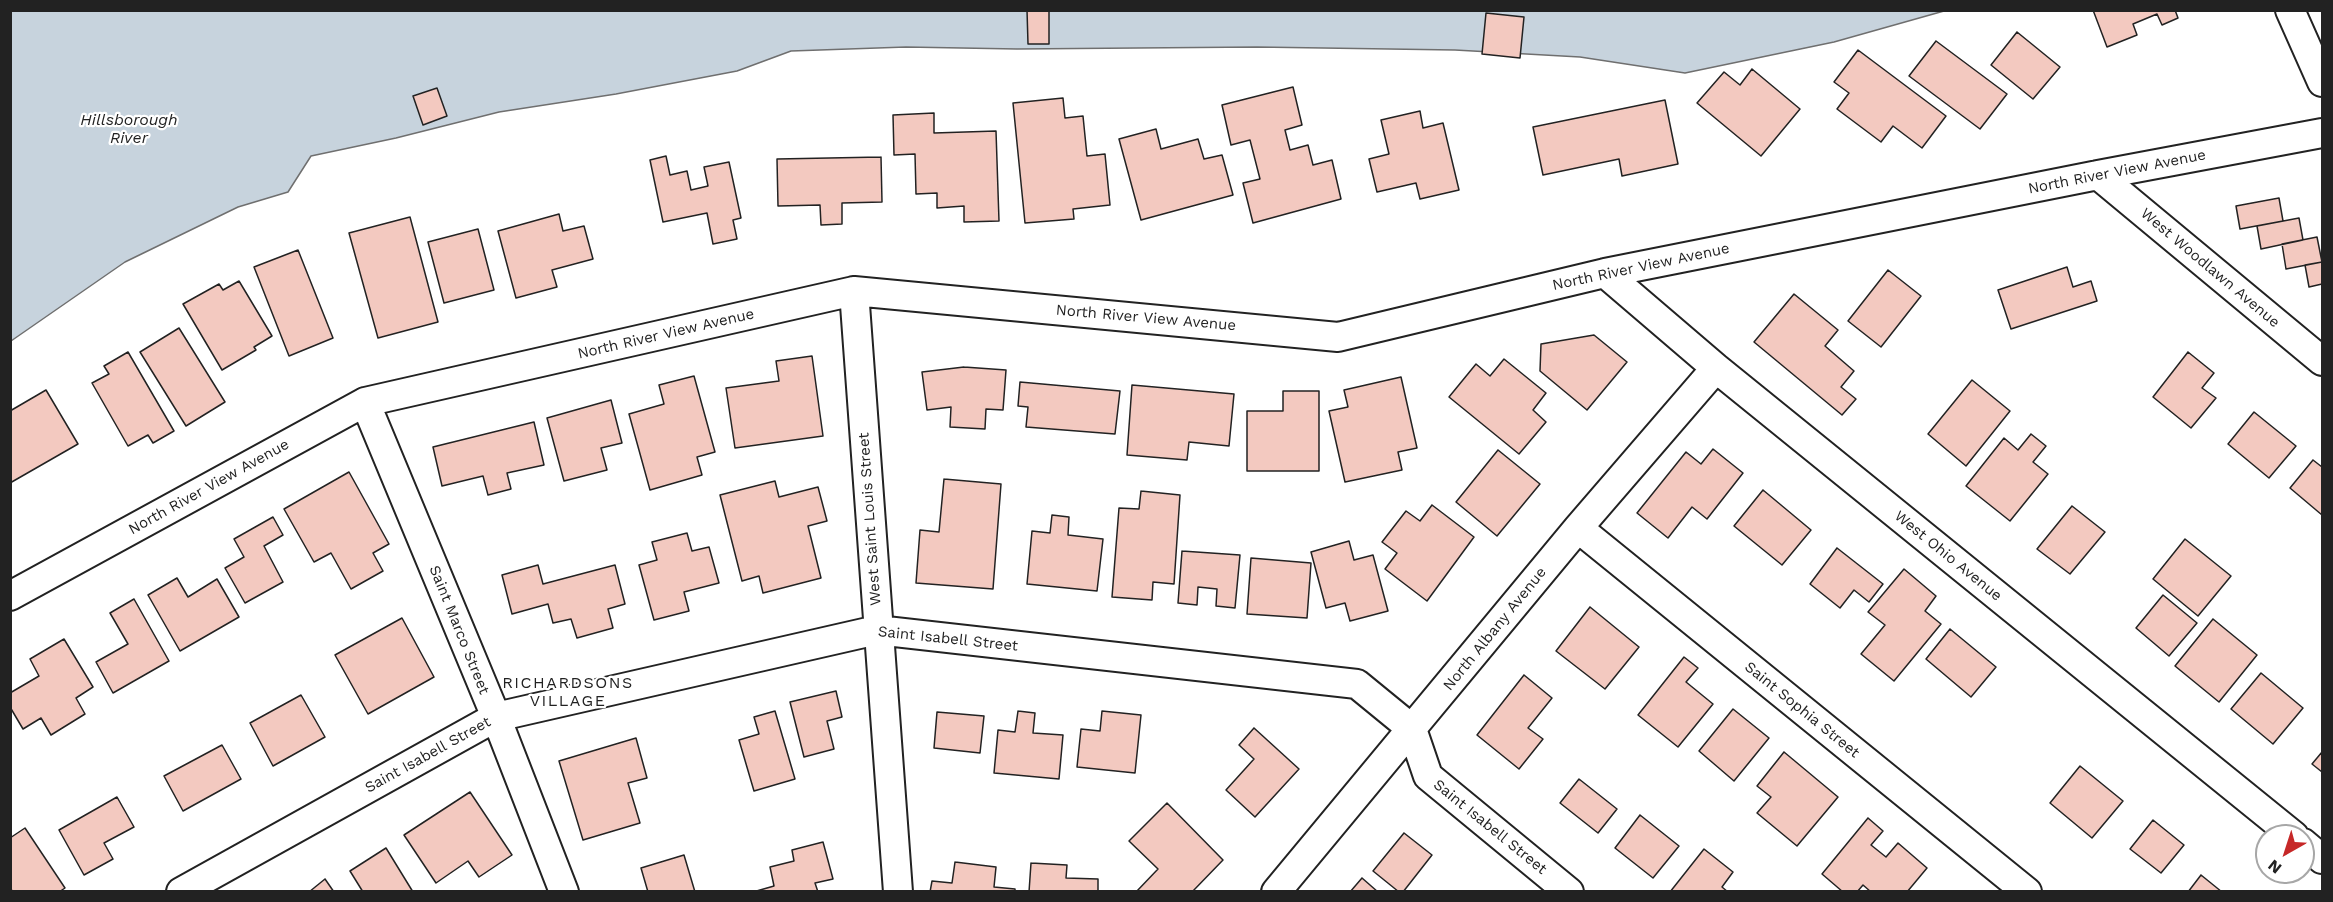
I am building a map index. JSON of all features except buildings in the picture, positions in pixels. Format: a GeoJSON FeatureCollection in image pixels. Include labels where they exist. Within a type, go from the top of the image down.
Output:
{"type":"FeatureCollection","features":[{"type":"Feature","properties":{"kind":"street"},"geometry":{"type":"LineString","coordinates":[[2290,10],[2322,82]]}},
{"type":"Feature","properties":{"kind":"street","name":"North River View Avenue"},"geometry":{"type":"LineString","coordinates":[[10,596],[365,402],[855,291],[1338,337],[1605,273],[2322,133]]}},
{"type":"Feature","properties":{"kind":"street","name":"West Woodlawn Avenue"},"geometry":{"type":"LineString","coordinates":[[2098,175],[2322,361]]}},
{"type":"Feature","properties":{"kind":"street","name":"West Ohio Avenue"},"geometry":{"type":"LineString","coordinates":[[1605,273],[1716,368],[2279,824]]}},
{"type":"Feature","properties":{"kind":"street","name":"West Saint Louis Street"},"geometry":{"type":"LineString","coordinates":[[855,291],[898,891]]}},
{"type":"Feature","properties":{"kind":"street","name":"North Albany Avenue"},"geometry":{"type":"LineString","coordinates":[[1276,891],[1578,528],[1716,368]]}},
{"type":"Feature","properties":{"kind":"street","name":"Saint Marco Street"},"geometry":{"type":"LineString","coordinates":[[365,402],[496,717],[564,891]]}},
{"type":"Feature","properties":{"kind":"street","name":"Saint Sophia Street"},"geometry":{"type":"LineString","coordinates":[[1578,528],[2027,891]]}},
{"type":"Feature","properties":{"kind":"street","name":"Saint Isabell Street"},"geometry":{"type":"LineString","coordinates":[[181,891],[496,717],[878,630],[1357,684],[1412,729],[1428,776],[1569,891]]}},
{"type":"Feature","properties":{"kind":"water","name":"Hillsborough River"},"geometry":{"type":"Polygon","coordinates":[[[11,11],[1944,11],[1834,42],[1685,73],[1580,57],[1455,50],[1257,47],[1017,49],[906,47],[791,51],[737,71],[616,94],[499,112],[396,138],[311,156],[288,192],[238,207],[125,262],[11,341],[11,11]]]}},
{"type":"Feature","properties":{"kind":"district","name":"RICHARDSONS VILLAGE"},"geometry":{"type":"Point","coordinates":[568,692]}}]}
